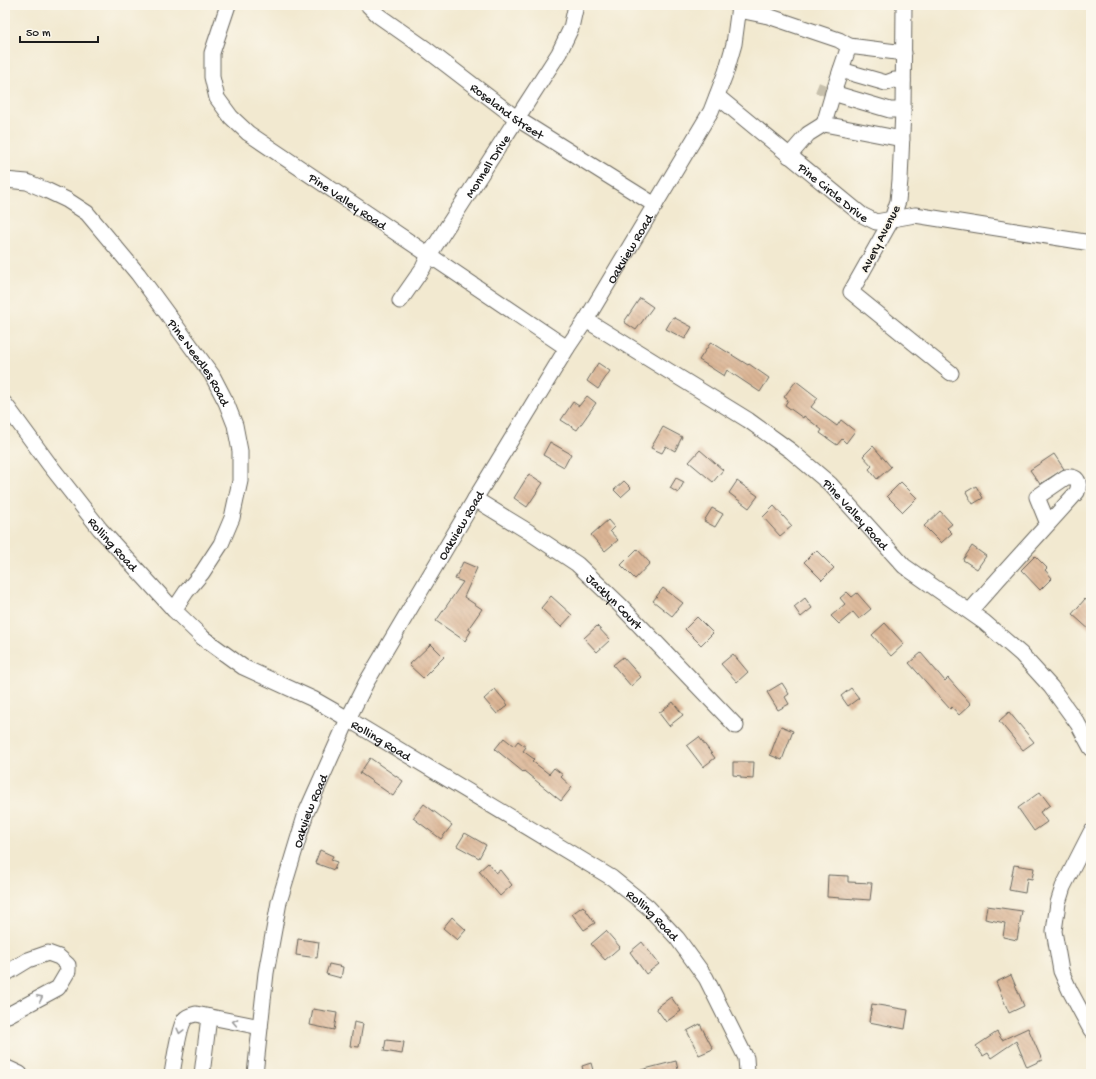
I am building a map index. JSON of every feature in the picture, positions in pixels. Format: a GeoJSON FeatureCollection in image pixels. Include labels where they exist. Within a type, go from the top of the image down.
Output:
{"type":"FeatureCollection","features":[{"type":"Feature","properties":{"kind":"street","name":"Pine Valley Road"},"geometry":{"type":"LineString","coordinates":[[228,5],[212,53],[212,77],[217,98],[231,117],[248,133],[567,348]]}},
{"type":"Feature","properties":{"kind":"street","name":"Roseland Street"},"geometry":{"type":"LineString","coordinates":[[368,5],[379,16],[426,49],[516,118],[655,205]]}},
{"type":"Feature","properties":{"kind":"street","name":"Monnell Drive"},"geometry":{"type":"LineString","coordinates":[[400,301],[423,268],[429,255],[559,53],[571,28],[576,5]]}},
{"type":"Feature","properties":{"kind":"street","name":"Avery Avenue"},"geometry":{"type":"LineString","coordinates":[[904,5],[903,110],[898,201],[892,219],[851,292],[951,373]]}},
{"type":"Feature","properties":{"kind":"street"},"geometry":{"type":"LineString","coordinates":[[739,8],[768,16],[839,40],[849,46],[904,53]]}},
{"type":"Feature","properties":{"kind":"street","name":"Oakview Road"},"geometry":{"type":"LineString","coordinates":[[255,1074],[266,973],[279,902],[306,813],[348,719],[366,683],[475,499],[567,348],[586,320],[711,111],[726,72],[734,44],[739,8]]}},
{"type":"Feature","properties":{"kind":"street"},"geometry":{"type":"LineString","coordinates":[[824,124],[827,95],[840,72],[849,46]]}},
{"type":"Feature","properties":{"kind":"street"},"geometry":{"type":"LineString","coordinates":[[840,72],[886,83],[894,80],[903,81]]}},
{"type":"Feature","properties":{"kind":"street"},"geometry":{"type":"LineString","coordinates":[[827,95],[890,110],[903,110]]}},
{"type":"Feature","properties":{"kind":"street","name":"Pine Circle Drive"},"geometry":{"type":"LineString","coordinates":[[717,96],[862,215],[876,222],[915,215],[1091,243]]}},
{"type":"Feature","properties":{"kind":"street"},"geometry":{"type":"LineString","coordinates":[[789,156],[808,134],[824,124],[902,138]]}},
{"type":"Feature","properties":{"kind":"street","name":"Pine Needles Road"},"geometry":{"type":"LineString","coordinates":[[5,180],[27,182],[68,200],[87,213],[147,286],[212,375],[226,402],[235,426],[240,451],[240,482],[232,518],[220,544],[206,568],[186,592],[174,610]]}},
{"type":"Feature","properties":{"kind":"street","name":"Pine Valley Road"},"geometry":{"type":"LineString","coordinates":[[586,320],[748,420],[791,451],[830,484],[904,566],[984,622],[1021,654],[1051,687],[1078,724],[1091,748]]}},
{"type":"Feature","properties":{"kind":"street","name":"Rolling Road"},"geometry":{"type":"LineString","coordinates":[[5,404],[49,464],[100,528],[174,610],[203,638],[243,667],[313,699],[348,719],[612,878],[648,907],[677,938],[706,978],[746,1058],[747,1074]]}},
{"type":"Feature","properties":{"kind":"street","name":"Jacklyn Court"},"geometry":{"type":"LineString","coordinates":[[475,499],[577,564],[620,605],[736,726]]}},
{"type":"Feature","properties":{"kind":"street"},"geometry":{"type":"LineString","coordinates":[[970,612],[1010,565],[1048,524]]}},
{"type":"Feature","properties":{"kind":"street"},"geometry":{"type":"LineString","coordinates":[[1091,832],[1063,887],[1058,903],[1054,931],[1061,971],[1091,1030]]}},
{"type":"Feature","properties":{"kind":"street"},"geometry":{"type":"LineString","coordinates":[[5,974],[28,960],[48,953],[59,957],[68,965],[68,971],[58,988],[8,1015],[5,1015]]}},
{"type":"Feature","properties":{"kind":"street"},"geometry":{"type":"LineString","coordinates":[[172,1074],[182,1023],[185,1018],[196,1014],[260,1027]]}},
{"type":"Feature","properties":{"kind":"street"},"geometry":{"type":"LineString","coordinates":[[202,1074],[209,1017]]}},
{"type":"Feature","properties":{"kind":"street"},"geometry":{"type":"LineString","coordinates":[[5,1067],[20,1074]]}},
{"type":"Feature","properties":{"kind":"building"},"geometry":{"type":"Polygon","coordinates":[[[640,298],[653,307],[636,330],[624,322],[640,298]]]}},
{"type":"Feature","properties":{"kind":"building"},"geometry":{"type":"Polygon","coordinates":[[[673,317],[692,327],[685,339],[666,329],[673,317]]]}},
{"type":"Feature","properties":{"kind":"building"},"geometry":{"type":"Polygon","coordinates":[[[711,342],[748,365],[749,364],[769,378],[760,392],[727,370],[724,376],[699,360],[711,342]]]}},
{"type":"Feature","properties":{"kind":"building"},"geometry":{"type":"Polygon","coordinates":[[[598,363],[610,371],[598,389],[587,381],[598,363]]]}},
{"type":"Feature","properties":{"kind":"building"},"geometry":{"type":"Polygon","coordinates":[[[796,381],[818,398],[811,407],[837,426],[841,420],[855,431],[846,443],[842,439],[837,445],[820,433],[822,430],[804,416],[803,418],[785,405],[788,400],[784,397],[796,381]]]}},
{"type":"Feature","properties":{"kind":"building"},"geometry":{"type":"Polygon","coordinates":[[[587,396],[596,403],[577,430],[561,420],[573,402],[579,406],[587,396]]]}},
{"type":"Feature","properties":{"kind":"building"},"geometry":{"type":"Polygon","coordinates":[[[663,427],[682,437],[675,451],[666,446],[662,453],[651,448],[663,427]]]}},
{"type":"Feature","properties":{"kind":"building"},"geometry":{"type":"Polygon","coordinates":[[[550,442],[571,454],[564,467],[543,455],[550,442]]]}},
{"type":"Feature","properties":{"kind":"building"},"geometry":{"type":"Polygon","coordinates":[[[873,446],[891,467],[877,479],[869,469],[872,466],[863,456],[873,446]]]}},
{"type":"Feature","properties":{"kind":"building"},"geometry":{"type":"Polygon","coordinates":[[[700,450],[723,470],[713,482],[689,462],[700,450]]]}},
{"type":"Feature","properties":{"kind":"building"},"geometry":{"type":"Polygon","coordinates":[[[1054,454],[1064,469],[1040,484],[1030,470],[1054,454]]]}},
{"type":"Feature","properties":{"kind":"building"},"geometry":{"type":"Polygon","coordinates":[[[529,474],[543,483],[527,507],[514,498],[529,474]]]}},
{"type":"Feature","properties":{"kind":"building"},"geometry":{"type":"Polygon","coordinates":[[[676,478],[684,482],[678,493],[670,488],[676,478]]]}},
{"type":"Feature","properties":{"kind":"building"},"geometry":{"type":"Polygon","coordinates":[[[624,481],[631,488],[621,497],[614,490],[624,481]]]}},
{"type":"Feature","properties":{"kind":"building"},"geometry":{"type":"Polygon","coordinates":[[[737,481],[758,496],[749,508],[729,493],[737,481]]]}},
{"type":"Feature","properties":{"kind":"building"},"geometry":{"type":"Polygon","coordinates":[[[901,482],[917,498],[903,512],[887,496],[901,482]]]}},
{"type":"Feature","properties":{"kind":"building"},"geometry":{"type":"Polygon","coordinates":[[[976,486],[983,498],[973,504],[966,492],[976,486]]]}},
{"type":"Feature","properties":{"kind":"building"},"geometry":{"type":"Polygon","coordinates":[[[774,506],[792,526],[780,536],[763,517],[774,506]]]}},
{"type":"Feature","properties":{"kind":"building"},"geometry":{"type":"Polygon","coordinates":[[[712,508],[723,514],[715,527],[704,521],[712,508]]]}},
{"type":"Feature","properties":{"kind":"building"},"geometry":{"type":"Polygon","coordinates":[[[940,511],[952,524],[947,528],[952,533],[941,543],[924,526],[940,511]]]}},
{"type":"Feature","properties":{"kind":"building"},"geometry":{"type":"Polygon","coordinates":[[[608,520],[614,527],[610,531],[618,540],[605,551],[591,535],[608,520]]]}},
{"type":"Feature","properties":{"kind":"building"},"geometry":{"type":"Polygon","coordinates":[[[972,546],[986,556],[977,569],[963,560],[972,546]]]}},
{"type":"Feature","properties":{"kind":"building"},"geometry":{"type":"Polygon","coordinates":[[[637,549],[650,563],[635,579],[621,565],[637,549]]]}},
{"type":"Feature","properties":{"kind":"building"},"geometry":{"type":"Polygon","coordinates":[[[816,550],[834,568],[822,580],[804,562],[816,550]]]}},
{"type":"Feature","properties":{"kind":"building"},"geometry":{"type":"Polygon","coordinates":[[[1035,556],[1047,568],[1045,570],[1052,578],[1040,590],[1021,570],[1035,556]]]}},
{"type":"Feature","properties":{"kind":"building"},"geometry":{"type":"Polygon","coordinates":[[[463,562],[477,568],[464,597],[482,609],[468,629],[471,631],[465,641],[436,621],[463,582],[455,579],[463,562]]]}},
{"type":"Feature","properties":{"kind":"building"},"geometry":{"type":"Polygon","coordinates":[[[663,588],[683,603],[672,616],[653,601],[663,588]]]}},
{"type":"Feature","properties":{"kind":"building"},"geometry":{"type":"Polygon","coordinates":[[[847,592],[852,597],[857,593],[871,609],[859,619],[853,612],[839,624],[831,616],[845,604],[840,598],[847,592]]]}},
{"type":"Feature","properties":{"kind":"building"},"geometry":{"type":"Polygon","coordinates":[[[551,596],[572,615],[561,627],[541,608],[551,596]]]}},
{"type":"Feature","properties":{"kind":"building"},"geometry":{"type":"Polygon","coordinates":[[[805,598],[812,608],[801,617],[794,607],[805,598]]]}},
{"type":"Feature","properties":{"kind":"building"},"geometry":{"type":"Polygon","coordinates":[[[1085,599],[1091,605],[1091,631],[1072,614],[1085,599]]]}},
{"type":"Feature","properties":{"kind":"building"},"geometry":{"type":"Polygon","coordinates":[[[697,617],[713,633],[701,645],[685,629],[697,617]]]}},
{"type":"Feature","properties":{"kind":"building"},"geometry":{"type":"Polygon","coordinates":[[[885,623],[904,644],[891,656],[872,635],[885,623]]]}},
{"type":"Feature","properties":{"kind":"building"},"geometry":{"type":"Polygon","coordinates":[[[597,626],[610,640],[597,652],[584,638],[597,626]]]}},
{"type":"Feature","properties":{"kind":"building"},"geometry":{"type":"Polygon","coordinates":[[[431,644],[444,657],[423,678],[409,665],[431,644]]]}},
{"type":"Feature","properties":{"kind":"building"},"geometry":{"type":"Polygon","coordinates":[[[921,653],[945,681],[948,678],[971,704],[959,715],[952,707],[950,709],[909,663],[921,653]]]}},
{"type":"Feature","properties":{"kind":"building"},"geometry":{"type":"Polygon","coordinates":[[[733,654],[748,672],[737,682],[721,664],[733,654]]]}},
{"type":"Feature","properties":{"kind":"building"},"geometry":{"type":"Polygon","coordinates":[[[623,657],[641,677],[631,686],[613,665],[623,657]]]}},
{"type":"Feature","properties":{"kind":"building"},"geometry":{"type":"Polygon","coordinates":[[[782,683],[789,694],[785,697],[789,704],[778,710],[767,692],[782,683]]]}},
{"type":"Feature","properties":{"kind":"building"},"geometry":{"type":"Polygon","coordinates":[[[851,688],[859,698],[848,706],[841,696],[851,688]]]}},
{"type":"Feature","properties":{"kind":"building"},"geometry":{"type":"Polygon","coordinates":[[[495,689],[508,705],[497,714],[484,699],[495,689]]]}},
{"type":"Feature","properties":{"kind":"building"},"geometry":{"type":"Polygon","coordinates":[[[673,702],[683,715],[669,726],[659,713],[673,702]]]}},
{"type":"Feature","properties":{"kind":"building"},"geometry":{"type":"Polygon","coordinates":[[[1009,712],[1034,742],[1023,750],[999,721],[1009,712]]]}},
{"type":"Feature","properties":{"kind":"building"},"geometry":{"type":"Polygon","coordinates":[[[781,726],[793,731],[782,760],[770,755],[781,726]]]}},
{"type":"Feature","properties":{"kind":"building"},"geometry":{"type":"Polygon","coordinates":[[[699,737],[715,758],[703,767],[687,746],[699,737]]]}},
{"type":"Feature","properties":{"kind":"building"},"geometry":{"type":"Polygon","coordinates":[[[504,738],[514,746],[518,741],[526,747],[523,751],[534,759],[532,761],[549,774],[554,768],[563,775],[561,777],[572,787],[561,801],[495,749],[504,738]]]}},
{"type":"Feature","properties":{"kind":"building"},"geometry":{"type":"Polygon","coordinates":[[[370,758],[403,781],[393,796],[360,773],[370,758]]]}},
{"type":"Feature","properties":{"kind":"building"},"geometry":{"type":"Polygon","coordinates":[[[733,762],[754,762],[753,779],[741,778],[741,776],[733,775],[733,762]]]}},
{"type":"Feature","properties":{"kind":"building"},"geometry":{"type":"Polygon","coordinates":[[[1040,792],[1050,805],[1040,812],[1047,822],[1034,831],[1018,808],[1040,792]]]}},
{"type":"Feature","properties":{"kind":"building"},"geometry":{"type":"Polygon","coordinates":[[[424,804],[452,825],[441,839],[413,818],[424,804]]]}},
{"type":"Feature","properties":{"kind":"building"},"geometry":{"type":"Polygon","coordinates":[[[465,833],[486,845],[479,858],[457,846],[465,833]]]}},
{"type":"Feature","properties":{"kind":"building"},"geometry":{"type":"Polygon","coordinates":[[[320,850],[333,856],[331,860],[337,862],[334,870],[315,863],[320,850]]]}},
{"type":"Feature","properties":{"kind":"building"},"geometry":{"type":"Polygon","coordinates":[[[488,863],[496,873],[500,870],[512,885],[500,896],[479,871],[488,863]]]}},
{"type":"Feature","properties":{"kind":"building"},"geometry":{"type":"Polygon","coordinates":[[[1014,865],[1034,868],[1032,879],[1027,878],[1025,893],[1009,890],[1014,865]]]}},
{"type":"Feature","properties":{"kind":"building"},"geometry":{"type":"Polygon","coordinates":[[[828,875],[848,876],[848,882],[872,883],[870,900],[827,897],[828,875]]]}},
{"type":"Feature","properties":{"kind":"building"},"geometry":{"type":"Polygon","coordinates":[[[583,906],[595,923],[584,930],[572,914],[583,906]]]}},
{"type":"Feature","properties":{"kind":"building"},"geometry":{"type":"Polygon","coordinates":[[[987,906],[1022,911],[1017,940],[1003,937],[1005,923],[985,919],[987,906]]]}},
{"type":"Feature","properties":{"kind":"building"},"geometry":{"type":"Polygon","coordinates":[[[452,917],[466,930],[457,940],[443,928],[452,917]]]}},
{"type":"Feature","properties":{"kind":"building"},"geometry":{"type":"Polygon","coordinates":[[[606,931],[620,947],[605,960],[591,944],[606,931]]]}},
{"type":"Feature","properties":{"kind":"building"},"geometry":{"type":"Polygon","coordinates":[[[298,939],[319,942],[317,958],[296,955],[298,939]]]}},
{"type":"Feature","properties":{"kind":"building"},"geometry":{"type":"Polygon","coordinates":[[[642,942],[659,964],[646,974],[630,952],[642,942]]]}},
{"type":"Feature","properties":{"kind":"building"},"geometry":{"type":"Polygon","coordinates":[[[329,964],[343,967],[341,978],[326,974],[329,964]]]}},
{"type":"Feature","properties":{"kind":"building"},"geometry":{"type":"Polygon","coordinates":[[[1011,975],[1024,1006],[1009,1013],[996,982],[1011,975]]]}},
{"type":"Feature","properties":{"kind":"building"},"geometry":{"type":"Polygon","coordinates":[[[671,997],[681,1011],[666,1022],[656,1008],[671,997]]]}},
{"type":"Feature","properties":{"kind":"building"},"geometry":{"type":"Polygon","coordinates":[[[872,1004],[908,1010],[905,1029],[869,1022],[872,1004]]]}},
{"type":"Feature","properties":{"kind":"building"},"geometry":{"type":"Polygon","coordinates":[[[313,1009],[337,1013],[334,1030],[310,1025],[313,1009]]]}},
{"type":"Feature","properties":{"kind":"building"},"geometry":{"type":"Polygon","coordinates":[[[354,1022],[363,1024],[359,1047],[350,1046],[354,1022]]]}},
{"type":"Feature","properties":{"kind":"building"},"geometry":{"type":"Polygon","coordinates":[[[700,1024],[713,1049],[699,1055],[687,1031],[700,1024]]]}},
{"type":"Feature","properties":{"kind":"building"},"geometry":{"type":"Polygon","coordinates":[[[1028,1028],[1042,1060],[1027,1067],[1016,1041],[991,1058],[988,1053],[983,1056],[976,1046],[997,1032],[1002,1040],[1028,1028]]]}},
{"type":"Feature","properties":{"kind":"building"},"geometry":{"type":"Polygon","coordinates":[[[386,1040],[404,1042],[402,1054],[384,1051],[386,1040]]]}},
{"type":"Feature","properties":{"kind":"building"},"geometry":{"type":"Polygon","coordinates":[[[676,1061],[679,1074],[637,1074],[637,1071],[676,1061]]]}},
{"type":"Feature","properties":{"kind":"building"},"geometry":{"type":"Polygon","coordinates":[[[591,1063],[594,1074],[584,1074],[582,1066],[591,1063]]]}},
{"type":"Feature","properties":{"kind":"tunnel"},"geometry":{"type":"LineString","coordinates":[[822,95],[826,85]]}}]}
